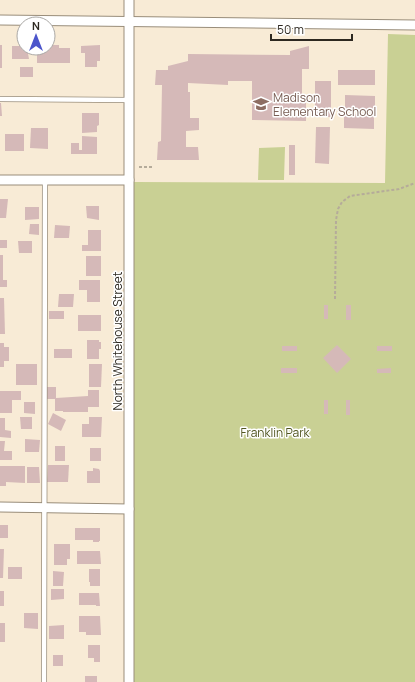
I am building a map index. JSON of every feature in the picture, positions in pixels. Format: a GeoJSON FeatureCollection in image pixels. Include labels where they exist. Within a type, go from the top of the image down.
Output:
{"type":"FeatureCollection","features":[{"type":"Feature","properties":{"kind":"street","name":"North Whitehouse Street"},"geometry":{"type":"LineString","coordinates":[[128,0],[128,682]]}},
{"type":"Feature","properties":{"kind":"street"},"geometry":{"type":"LineString","coordinates":[[0,20],[415,25]]}},
{"type":"Feature","properties":{"kind":"street"},"geometry":{"type":"LineString","coordinates":[[0,180],[128,180]]}},
{"type":"Feature","properties":{"kind":"street"},"geometry":{"type":"LineString","coordinates":[[0,507],[128,509]]}},
{"type":"Feature","properties":{"kind":"lane"},"geometry":{"type":"LineString","coordinates":[[0,99],[128,100]]}},
{"type":"Feature","properties":{"kind":"lane"},"geometry":{"type":"LineString","coordinates":[[44,682],[45,180]]}},
{"type":"Feature","properties":{"kind":"path"},"geometry":{"type":"LineString","coordinates":[[128,167],[154,167]]}},
{"type":"Feature","properties":{"kind":"path"},"geometry":{"type":"LineString","coordinates":[[335,299],[336,220],[338,209],[342,202],[350,196],[398,189],[415,183]]}},
{"type":"Feature","properties":{"kind":"green space","name":"Franklin Park"},"geometry":{"type":"Polygon","coordinates":[[[388,34],[415,35],[415,682],[134,682],[134,182],[385,183],[388,34]]]}},
{"type":"Feature","properties":{"kind":"green space"},"geometry":{"type":"Polygon","coordinates":[[[285,147],[284,180],[258,180],[259,148],[285,147]]]}},
{"type":"Feature","properties":{"kind":"building"},"geometry":{"type":"Polygon","coordinates":[[[0,45],[2,45],[2,68],[0,68],[0,45]]]}},
{"type":"Feature","properties":{"kind":"building"},"geometry":{"type":"Polygon","coordinates":[[[56,45],[59,45],[59,48],[70,48],[70,63],[37,63],[37,56],[56,56],[56,45]]]}},
{"type":"Feature","properties":{"kind":"building"},"geometry":{"type":"Polygon","coordinates":[[[100,45],[100,61],[97,61],[97,67],[85,67],[85,53],[81,53],[81,46],[100,45]]]}},
{"type":"Feature","properties":{"kind":"building"},"geometry":{"type":"Polygon","coordinates":[[[12,46],[16,46],[16,56],[28,56],[29,59],[12,59],[12,46]]]}},
{"type":"Feature","properties":{"kind":"building"},"geometry":{"type":"Polygon","coordinates":[[[309,46],[309,69],[302,69],[302,102],[306,102],[306,121],[252,120],[252,81],[228,81],[228,85],[188,83],[188,92],[190,92],[190,118],[199,118],[199,130],[186,131],[186,147],[198,147],[199,160],[157,160],[158,142],[161,141],[162,85],[155,85],[156,70],[168,70],[168,66],[188,61],[188,54],[290,55],[290,51],[309,46]]]}},
{"type":"Feature","properties":{"kind":"building"},"geometry":{"type":"Polygon","coordinates":[[[20,67],[33,67],[33,77],[20,77],[20,67]]]}},
{"type":"Feature","properties":{"kind":"building"},"geometry":{"type":"Polygon","coordinates":[[[338,70],[375,70],[375,85],[338,85],[338,70]]]}},
{"type":"Feature","properties":{"kind":"building"},"geometry":{"type":"Polygon","coordinates":[[[315,81],[331,81],[331,117],[315,117],[315,81]]]}},
{"type":"Feature","properties":{"kind":"building"},"geometry":{"type":"Polygon","coordinates":[[[345,95],[375,96],[375,110],[345,110],[345,95]]]}},
{"type":"Feature","properties":{"kind":"building"},"geometry":{"type":"Polygon","coordinates":[[[1,103],[2,116],[0,116],[1,103]]]}},
{"type":"Feature","properties":{"kind":"building"},"geometry":{"type":"Polygon","coordinates":[[[82,113],[99,113],[99,125],[97,126],[97,132],[82,133],[82,113]]]}},
{"type":"Feature","properties":{"kind":"building"},"geometry":{"type":"Polygon","coordinates":[[[344,114],[374,115],[374,129],[344,128],[344,114]]]}},
{"type":"Feature","properties":{"kind":"building"},"geometry":{"type":"Polygon","coordinates":[[[316,127],[330,127],[329,164],[315,163],[316,127]]]}},
{"type":"Feature","properties":{"kind":"building"},"geometry":{"type":"Polygon","coordinates":[[[31,128],[48,128],[48,149],[30,148],[31,128]]]}},
{"type":"Feature","properties":{"kind":"building"},"geometry":{"type":"Polygon","coordinates":[[[5,134],[24,134],[24,151],[5,151],[5,134]]]}},
{"type":"Feature","properties":{"kind":"building"},"geometry":{"type":"Polygon","coordinates":[[[82,136],[97,137],[97,154],[71,154],[71,143],[79,143],[79,150],[82,150],[82,136]]]}},
{"type":"Feature","properties":{"kind":"building"},"geometry":{"type":"Polygon","coordinates":[[[289,145],[295,145],[295,175],[289,175],[289,145]]]}},
{"type":"Feature","properties":{"kind":"building"},"geometry":{"type":"Polygon","coordinates":[[[0,199],[8,199],[6,218],[0,218],[0,199]]]}},
{"type":"Feature","properties":{"kind":"building"},"geometry":{"type":"Polygon","coordinates":[[[86,206],[99,206],[99,220],[87,218],[86,206]]]}},
{"type":"Feature","properties":{"kind":"building"},"geometry":{"type":"Polygon","coordinates":[[[25,207],[39,207],[39,219],[25,220],[25,207]]]}},
{"type":"Feature","properties":{"kind":"building"},"geometry":{"type":"Polygon","coordinates":[[[30,224],[39,224],[39,235],[29,234],[30,224]]]}},
{"type":"Feature","properties":{"kind":"building"},"geometry":{"type":"Polygon","coordinates":[[[55,225],[70,226],[69,238],[54,238],[55,225]]]}},
{"type":"Feature","properties":{"kind":"building"},"geometry":{"type":"Polygon","coordinates":[[[88,230],[101,230],[101,251],[82,251],[82,245],[88,245],[88,230]]]}},
{"type":"Feature","properties":{"kind":"building"},"geometry":{"type":"Polygon","coordinates":[[[0,240],[7,240],[7,248],[0,248],[0,240]]]}},
{"type":"Feature","properties":{"kind":"building"},"geometry":{"type":"Polygon","coordinates":[[[18,241],[32,241],[32,253],[19,253],[18,241]]]}},
{"type":"Feature","properties":{"kind":"building"},"geometry":{"type":"Polygon","coordinates":[[[0,255],[3,255],[3,280],[7,280],[7,287],[0,287],[0,255]]]}},
{"type":"Feature","properties":{"kind":"building"},"geometry":{"type":"Polygon","coordinates":[[[86,256],[101,256],[101,276],[86,276],[86,256]]]}},
{"type":"Feature","properties":{"kind":"building"},"geometry":{"type":"Polygon","coordinates":[[[79,280],[100,280],[100,302],[87,302],[87,290],[79,290],[79,280]]]}},
{"type":"Feature","properties":{"kind":"building"},"geometry":{"type":"Polygon","coordinates":[[[59,294],[74,294],[73,307],[58,307],[59,294]]]}},
{"type":"Feature","properties":{"kind":"building"},"geometry":{"type":"Polygon","coordinates":[[[0,298],[4,298],[5,334],[0,334],[0,298]]]}},
{"type":"Feature","properties":{"kind":"building"},"geometry":{"type":"Polygon","coordinates":[[[324,305],[328,305],[328,319],[324,319],[324,305]]]}},
{"type":"Feature","properties":{"kind":"building"},"geometry":{"type":"Polygon","coordinates":[[[346,305],[351,305],[351,320],[346,320],[346,305]]]}},
{"type":"Feature","properties":{"kind":"building"},"geometry":{"type":"Polygon","coordinates":[[[49,311],[64,311],[64,319],[49,319],[49,311]]]}},
{"type":"Feature","properties":{"kind":"building"},"geometry":{"type":"Polygon","coordinates":[[[78,315],[101,315],[101,331],[78,331],[78,315]]]}},
{"type":"Feature","properties":{"kind":"building"},"geometry":{"type":"Polygon","coordinates":[[[87,340],[99,340],[99,342],[101,342],[99,359],[87,359],[87,340]]]}},
{"type":"Feature","properties":{"kind":"building"},"geometry":{"type":"Polygon","coordinates":[[[0,343],[4,343],[4,347],[9,347],[9,361],[4,361],[4,367],[0,367],[0,343]]]}},
{"type":"Feature","properties":{"kind":"building"},"geometry":{"type":"Polygon","coordinates":[[[337,345],[351,359],[337,373],[323,358],[337,345]]]}},
{"type":"Feature","properties":{"kind":"building"},"geometry":{"type":"Polygon","coordinates":[[[282,346],[297,346],[297,351],[282,351],[282,346]]]}},
{"type":"Feature","properties":{"kind":"building"},"geometry":{"type":"Polygon","coordinates":[[[377,346],[392,346],[392,351],[377,351],[377,346]]]}},
{"type":"Feature","properties":{"kind":"building"},"geometry":{"type":"Polygon","coordinates":[[[54,349],[72,349],[72,358],[54,358],[54,349]]]}},
{"type":"Feature","properties":{"kind":"building"},"geometry":{"type":"Polygon","coordinates":[[[16,364],[37,364],[37,385],[16,385],[16,364]]]}},
{"type":"Feature","properties":{"kind":"building"},"geometry":{"type":"Polygon","coordinates":[[[89,364],[102,364],[101,387],[89,387],[89,364]]]}},
{"type":"Feature","properties":{"kind":"building"},"geometry":{"type":"Polygon","coordinates":[[[281,368],[297,368],[297,373],[281,373],[281,368]]]}},
{"type":"Feature","properties":{"kind":"building"},"geometry":{"type":"Polygon","coordinates":[[[391,368],[391,373],[377,373],[377,369],[391,368]]]}},
{"type":"Feature","properties":{"kind":"building"},"geometry":{"type":"Polygon","coordinates":[[[47,387],[56,387],[56,398],[88,396],[88,390],[99,390],[99,407],[88,407],[88,412],[55,411],[55,399],[47,399],[47,387]]]}},
{"type":"Feature","properties":{"kind":"building"},"geometry":{"type":"Polygon","coordinates":[[[0,391],[21,391],[21,400],[12,400],[12,413],[0,413],[0,391]]]}},
{"type":"Feature","properties":{"kind":"building"},"geometry":{"type":"Polygon","coordinates":[[[324,400],[328,400],[328,414],[324,414],[324,400]]]}},
{"type":"Feature","properties":{"kind":"building"},"geometry":{"type":"Polygon","coordinates":[[[346,400],[350,400],[350,415],[346,415],[346,400]]]}},
{"type":"Feature","properties":{"kind":"building"},"geometry":{"type":"Polygon","coordinates":[[[24,402],[35,402],[35,414],[24,413],[24,402]]]}},
{"type":"Feature","properties":{"kind":"building"},"geometry":{"type":"Polygon","coordinates":[[[53,413],[66,420],[61,431],[48,424],[53,413]]]}},
{"type":"Feature","properties":{"kind":"building"},"geometry":{"type":"Polygon","coordinates":[[[20,417],[32,417],[32,429],[21,429],[20,417]]]}},
{"type":"Feature","properties":{"kind":"building"},"geometry":{"type":"Polygon","coordinates":[[[89,417],[102,417],[101,437],[82,437],[82,424],[89,424],[89,417]]]}},
{"type":"Feature","properties":{"kind":"building"},"geometry":{"type":"Polygon","coordinates":[[[0,418],[5,418],[5,430],[11,431],[11,438],[0,437],[0,418]]]}},
{"type":"Feature","properties":{"kind":"building"},"geometry":{"type":"Polygon","coordinates":[[[25,439],[40,440],[39,452],[25,452],[25,439]]]}},
{"type":"Feature","properties":{"kind":"building"},"geometry":{"type":"Polygon","coordinates":[[[0,441],[5,441],[4,451],[12,451],[12,460],[0,460],[0,441]]]}},
{"type":"Feature","properties":{"kind":"building"},"geometry":{"type":"Polygon","coordinates":[[[55,446],[65,446],[65,461],[55,461],[55,446]]]}},
{"type":"Feature","properties":{"kind":"building"},"geometry":{"type":"Polygon","coordinates":[[[90,448],[101,448],[101,461],[90,461],[90,448]]]}},
{"type":"Feature","properties":{"kind":"building"},"geometry":{"type":"Polygon","coordinates":[[[48,465],[69,465],[68,482],[47,482],[48,465]]]}},
{"type":"Feature","properties":{"kind":"building"},"geometry":{"type":"Polygon","coordinates":[[[0,466],[25,466],[25,483],[6,482],[6,486],[0,486],[0,466]]]}},
{"type":"Feature","properties":{"kind":"building"},"geometry":{"type":"Polygon","coordinates":[[[27,467],[39,467],[40,483],[27,483],[27,467]]]}},
{"type":"Feature","properties":{"kind":"building"},"geometry":{"type":"Polygon","coordinates":[[[93,468],[99,469],[100,471],[100,483],[87,483],[87,471],[93,471],[93,468]]]}},
{"type":"Feature","properties":{"kind":"building"},"geometry":{"type":"Polygon","coordinates":[[[0,525],[8,525],[8,538],[0,538],[0,525]]]}},
{"type":"Feature","properties":{"kind":"building"},"geometry":{"type":"Polygon","coordinates":[[[75,528],[100,528],[100,541],[93,542],[93,540],[75,540],[75,528]]]}},
{"type":"Feature","properties":{"kind":"building"},"geometry":{"type":"Polygon","coordinates":[[[54,544],[70,544],[70,559],[67,559],[67,565],[54,565],[54,544]]]}},
{"type":"Feature","properties":{"kind":"building"},"geometry":{"type":"Polygon","coordinates":[[[0,549],[4,549],[3,578],[0,578],[0,549]]]}},
{"type":"Feature","properties":{"kind":"building"},"geometry":{"type":"Polygon","coordinates":[[[77,551],[100,551],[101,564],[77,564],[77,551]]]}},
{"type":"Feature","properties":{"kind":"building"},"geometry":{"type":"Polygon","coordinates":[[[8,567],[22,567],[22,579],[8,579],[8,567]]]}},
{"type":"Feature","properties":{"kind":"building"},"geometry":{"type":"Polygon","coordinates":[[[89,569],[100,569],[100,586],[90,586],[89,569]]]}},
{"type":"Feature","properties":{"kind":"building"},"geometry":{"type":"Polygon","coordinates":[[[53,571],[64,572],[63,586],[53,586],[53,571]]]}},
{"type":"Feature","properties":{"kind":"building"},"geometry":{"type":"Polygon","coordinates":[[[51,589],[64,589],[64,599],[51,600],[51,589]]]}},
{"type":"Feature","properties":{"kind":"building"},"geometry":{"type":"Polygon","coordinates":[[[0,591],[4,591],[4,606],[0,606],[0,591]]]}},
{"type":"Feature","properties":{"kind":"building"},"geometry":{"type":"Polygon","coordinates":[[[79,593],[99,593],[100,606],[79,605],[79,593]]]}},
{"type":"Feature","properties":{"kind":"building"},"geometry":{"type":"Polygon","coordinates":[[[24,613],[38,613],[38,629],[24,628],[24,613]]]}},
{"type":"Feature","properties":{"kind":"building"},"geometry":{"type":"Polygon","coordinates":[[[79,616],[100,616],[101,635],[86,635],[86,632],[79,632],[79,616]]]}},
{"type":"Feature","properties":{"kind":"building"},"geometry":{"type":"Polygon","coordinates":[[[0,623],[5,623],[5,642],[0,642],[0,623]]]}},
{"type":"Feature","properties":{"kind":"building"},"geometry":{"type":"Polygon","coordinates":[[[64,625],[64,639],[49,639],[49,626],[64,625]]]}},
{"type":"Feature","properties":{"kind":"building"},"geometry":{"type":"Polygon","coordinates":[[[88,645],[100,645],[100,662],[94,662],[94,658],[88,658],[88,645]]]}},
{"type":"Feature","properties":{"kind":"building"},"geometry":{"type":"Polygon","coordinates":[[[53,655],[63,655],[63,666],[53,666],[53,655]]]}},
{"type":"Feature","properties":{"kind":"building"},"geometry":{"type":"Polygon","coordinates":[[[85,676],[97,676],[97,682],[85,682],[85,676]]]}},
{"type":"Feature","properties":{"kind":"place","name":"Madison Elementary School"},"geometry":{"type":"Point","coordinates":[261,104]}}]}
